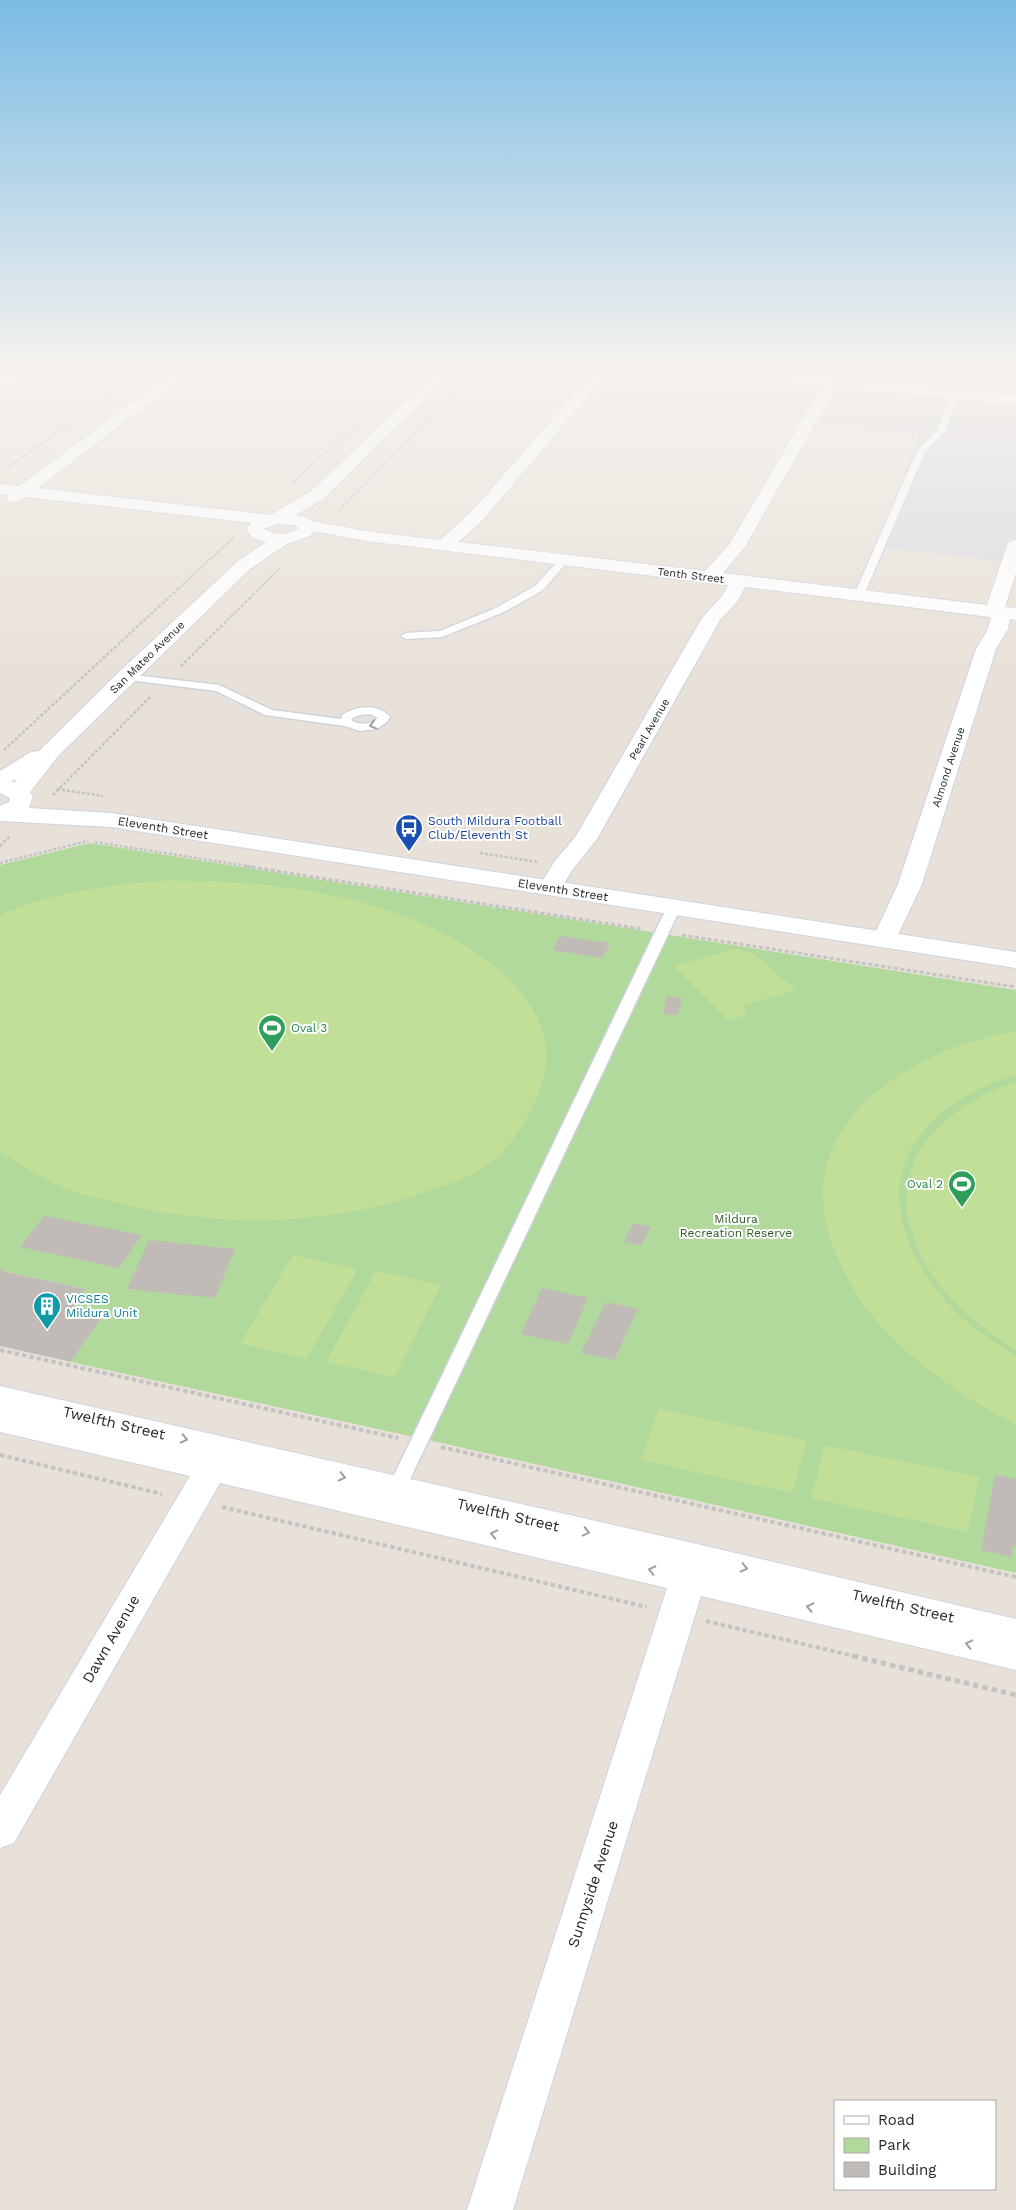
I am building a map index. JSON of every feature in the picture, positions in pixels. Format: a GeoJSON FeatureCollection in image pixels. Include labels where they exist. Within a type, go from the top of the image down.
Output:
{"type":"FeatureCollection","features":[{"type":"Feature","properties":{"kind":"street"},"geometry":{"type":"LineString","coordinates":[[5,492],[30,470]]}},
{"type":"Feature","properties":{"kind":"street"},"geometry":{"type":"LineString","coordinates":[[5,492],[48,470]]}},
{"type":"Feature","properties":{"kind":"street","name":"San Mateo Avenue"},"geometry":{"type":"LineString","coordinates":[[244,565],[251,529],[274,519],[317,495],[343,470]]}},
{"type":"Feature","properties":{"kind":"street"},"geometry":{"type":"LineString","coordinates":[[451,546],[472,527],[476,517],[517,470]]}},
{"type":"Feature","properties":{"kind":"street","name":"Pearl Avenue"},"geometry":{"type":"LineString","coordinates":[[558,889],[576,868],[586,839],[712,618],[730,598],[725,579],[736,547],[781,470]]}},
{"type":"Feature","properties":{"kind":"street"},"geometry":{"type":"LineString","coordinates":[[5,492],[251,529],[297,530]]}},
{"type":"Feature","properties":{"kind":"street","name":"San Mateo Avenue"},"geometry":{"type":"LineString","coordinates":[[2,813],[19,806],[10,788],[244,565],[297,530],[317,495]]}},
{"type":"Feature","properties":{"kind":"street"},"geometry":{"type":"LineString","coordinates":[[274,519],[297,530]]}},
{"type":"Feature","properties":{"kind":"street","name":"Tenth Street"},"geometry":{"type":"LineString","coordinates":[[297,530],[326,529],[366,536]]}},
{"type":"Feature","properties":{"kind":"street","name":"Tenth Street"},"geometry":{"type":"LineString","coordinates":[[297,530],[366,536],[1000,612]]}},
{"type":"Feature","properties":{"kind":"street","name":"Almond Avenue"},"geometry":{"type":"LineString","coordinates":[[892,941],[908,919],[910,884],[986,649],[998,629],[1000,612],[1016,545]]}},
{"type":"Feature","properties":{"kind":"street","name":"Eleventh Street"},"geometry":{"type":"LineString","coordinates":[[10,788],[111,820]]}},
{"type":"Feature","properties":{"kind":"street","name":"Eleventh Street"},"geometry":{"type":"LineString","coordinates":[[2,813],[111,820],[1016,960]]}},
{"type":"Feature","properties":{"kind":"street","name":"Twelfth Street"},"geometry":{"type":"LineString","coordinates":[[0,1397],[217,1458],[686,1583],[1016,1655]]}},
{"type":"Feature","properties":{"kind":"street","name":"Twelfth Street"},"geometry":{"type":"LineString","coordinates":[[0,1420],[396,1490],[686,1583],[1016,1633]]}},
{"type":"Feature","properties":{"kind":"street","name":"Dawn Avenue"},"geometry":{"type":"LineString","coordinates":[[0,1831],[217,1458]]}},
{"type":"Feature","properties":{"kind":"street","name":"Sunnyside Avenue"},"geometry":{"type":"LineString","coordinates":[[490,2210],[686,1583]]}},
{"type":"Feature","properties":{"kind":"lane"},"geometry":{"type":"LineString","coordinates":[[859,595],[913,470]]}},
{"type":"Feature","properties":{"kind":"lane"},"geometry":{"type":"LineString","coordinates":[[406,636],[442,634],[500,610],[539,588],[564,560]]}},
{"type":"Feature","properties":{"kind":"lane"},"geometry":{"type":"LineString","coordinates":[[125,677],[219,688],[269,713],[347,723]]}},
{"type":"Feature","properties":{"kind":"lane"},"geometry":{"type":"LineString","coordinates":[[396,1490],[674,907]]}},
{"type":"Feature","properties":{"kind":"path"},"geometry":{"type":"LineString","coordinates":[[5,492],[34,470]]}},
{"type":"Feature","properties":{"kind":"path"},"geometry":{"type":"LineString","coordinates":[[0,754],[235,536],[227,535],[251,529],[311,470]]}},
{"type":"Feature","properties":{"kind":"path"},"geometry":{"type":"LineString","coordinates":[[326,529],[330,518],[379,470]]}},
{"type":"Feature","properties":{"kind":"path"},"geometry":{"type":"LineString","coordinates":[[71,839],[1016,987]]}},
{"type":"Feature","properties":{"kind":"path"},"geometry":{"type":"LineString","coordinates":[[0,863],[89,841]]}},
{"type":"Feature","properties":{"kind":"path"},"geometry":{"type":"LineString","coordinates":[[0,1350],[1016,1577]]}},
{"type":"Feature","properties":{"kind":"path"},"geometry":{"type":"LineString","coordinates":[[0,1455],[192,1500],[686,1583],[1016,1695]]}},
{"type":"Feature","properties":{"kind":"shaded area"},"geometry":{"type":"Polygon","coordinates":[[[905,470],[1016,470],[1016,563],[876,547],[905,470]]]}},
{"type":"Feature","properties":{"kind":"green space","name":"Mildura Recreation Reserve"},"geometry":{"type":"Polygon","coordinates":[[[90,843],[1016,990],[1016,1573],[446,1444],[71,1362],[105,1313],[74,1307],[86,1289],[6,1272],[0,1268],[0,865],[90,843]]]}},
{"type":"Feature","properties":{"kind":"green space","name":"Oval 3"},"geometry":{"type":"Polygon","coordinates":[[[156,881],[261,884],[313,891],[390,911],[417,921],[471,949],[495,967],[517,988],[533,1011],[544,1036],[546,1065],[543,1080],[538,1095],[516,1135],[499,1156],[480,1170],[426,1192],[388,1204],[349,1212],[269,1220],[188,1216],[149,1210],[88,1196],[50,1181],[0,1152],[0,915],[19,907],[57,896],[116,885],[156,881]]]}},
{"type":"Feature","properties":{"kind":"green space"},"geometry":{"type":"Polygon","coordinates":[[[736,949],[753,953],[796,990],[742,1006],[747,1015],[728,1020],[674,966],[736,949]]]}},
{"type":"Feature","properties":{"kind":"green space"},"geometry":{"type":"Polygon","coordinates":[[[1016,1031],[1016,1075],[975,1091],[943,1112],[919,1136],[905,1164],[900,1195],[904,1229],[919,1264],[952,1308],[969,1324],[1016,1356],[1016,1425],[975,1402],[936,1375],[900,1346],[868,1311],[843,1269],[826,1221],[824,1179],[836,1141],[859,1108],[891,1080],[929,1058],[972,1042],[1016,1031]]]}},
{"type":"Feature","properties":{"kind":"green space","name":"Oval 2"},"geometry":{"type":"Polygon","coordinates":[[[1016,1082],[1016,1351],[964,1311],[942,1288],[924,1261],[911,1229],[907,1200],[910,1173],[921,1149],[938,1128],[960,1109],[987,1094],[1016,1082]]]}},
{"type":"Feature","properties":{"kind":"green space"},"geometry":{"type":"Polygon","coordinates":[[[293,1255],[358,1269],[307,1358],[240,1344],[293,1255]]]}},
{"type":"Feature","properties":{"kind":"green space"},"geometry":{"type":"Polygon","coordinates":[[[376,1271],[441,1285],[394,1377],[326,1362],[376,1271]]]}},
{"type":"Feature","properties":{"kind":"green space"},"geometry":{"type":"Polygon","coordinates":[[[659,1409],[807,1441],[792,1493],[641,1460],[659,1409]]]}},
{"type":"Feature","properties":{"kind":"green space"},"geometry":{"type":"Polygon","coordinates":[[[825,1445],[979,1477],[968,1532],[811,1498],[825,1445]]]}},
{"type":"Feature","properties":{"kind":"building"},"geometry":{"type":"Polygon","coordinates":[[[560,936],[610,943],[603,958],[552,950],[560,936]]]}},
{"type":"Feature","properties":{"kind":"building"},"geometry":{"type":"Polygon","coordinates":[[[667,996],[682,998],[678,1015],[663,1014],[667,996]]]}},
{"type":"Feature","properties":{"kind":"building"},"geometry":{"type":"Polygon","coordinates":[[[44,1216],[142,1235],[119,1268],[20,1247],[44,1216]]]}},
{"type":"Feature","properties":{"kind":"building"},"geometry":{"type":"Polygon","coordinates":[[[633,1223],[651,1227],[641,1246],[624,1242],[633,1223]]]}},
{"type":"Feature","properties":{"kind":"building"},"geometry":{"type":"Polygon","coordinates":[[[149,1240],[235,1249],[215,1298],[127,1289],[149,1240]]]}},
{"type":"Feature","properties":{"kind":"building","name":"VICSES Mildura Unit"},"geometry":{"type":"Polygon","coordinates":[[[0,1268],[6,1272],[86,1289],[74,1307],[105,1313],[71,1362],[0,1346],[0,1268]]]}},
{"type":"Feature","properties":{"kind":"building"},"geometry":{"type":"Polygon","coordinates":[[[542,1288],[588,1298],[568,1344],[521,1334],[542,1288]]]}},
{"type":"Feature","properties":{"kind":"building"},"geometry":{"type":"Polygon","coordinates":[[[606,1302],[638,1309],[614,1360],[581,1353],[606,1302]]]}},
{"type":"Feature","properties":{"kind":"building"},"geometry":{"type":"Polygon","coordinates":[[[995,1475],[1016,1479],[1016,1546],[1013,1545],[1011,1557],[981,1550],[995,1475]]]}},
{"type":"Feature","properties":{"kind":"place","name":"South Mildura Football Club/Eleventh St"},"geometry":{"type":"Point","coordinates":[409,852]}},
{"type":"Feature","properties":{"kind":"place","name":"Oval 3"},"geometry":{"type":"Point","coordinates":[272,1052]}},
{"type":"Feature","properties":{"kind":"place","name":"Oval 2"},"geometry":{"type":"Point","coordinates":[962,1208]}},
{"type":"Feature","properties":{"kind":"place","name":"VICSES Mildura Unit"},"geometry":{"type":"Point","coordinates":[47,1330]}}]}
